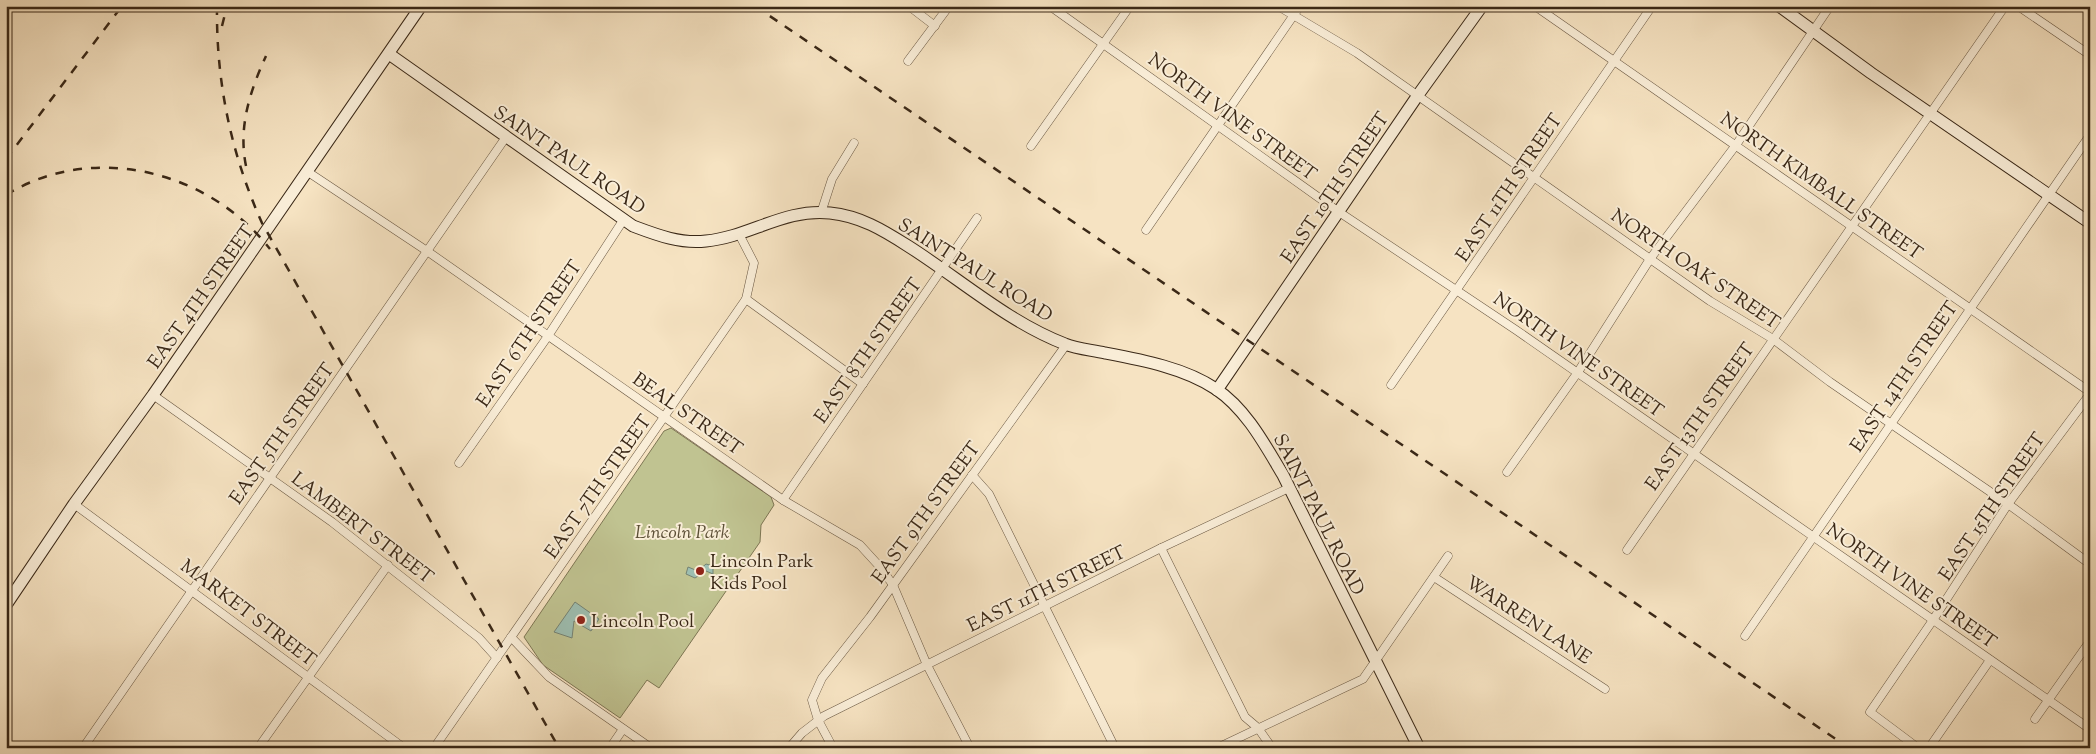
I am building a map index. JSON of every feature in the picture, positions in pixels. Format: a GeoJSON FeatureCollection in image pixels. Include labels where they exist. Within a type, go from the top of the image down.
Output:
{"type":"FeatureCollection","features":[{"type":"Feature","properties":{"kind":"main road","name":"EAST 4TH STREET"},"geometry":{"type":"LineString","coordinates":[[6,605],[74,504],[153,395],[422,6]]}},
{"type":"Feature","properties":{"kind":"main road","name":"EAST 10TH STREET"},"geometry":{"type":"LineString","coordinates":[[1217,390],[1418,95],[1482,6]]}},
{"type":"Feature","properties":{"kind":"main road"},"geometry":{"type":"LineString","coordinates":[[1779,6],[2090,223]]}},
{"type":"Feature","properties":{"kind":"main road","name":"SAINT PAUL ROAD"},"geometry":{"type":"LineString","coordinates":[[389,54],[633,226],[671,240],[706,241],[739,234],[802,213],[821,213],[859,218],[881,229],[943,269],[1007,314],[1066,344],[1125,357],[1178,372],[1195,378],[1217,390],[1260,435],[1289,488],[1419,748]]}},
{"type":"Feature","properties":{"kind":"street"},"geometry":{"type":"LineString","coordinates":[[909,6],[935,26]]}},
{"type":"Feature","properties":{"kind":"street"},"geometry":{"type":"LineString","coordinates":[[908,61],[949,6]]}},
{"type":"Feature","properties":{"kind":"street","name":"NORTH VINE STREET"},"geometry":{"type":"LineString","coordinates":[[1050,6],[1105,43],[1339,212],[1578,372],[2090,729]]}},
{"type":"Feature","properties":{"kind":"street"},"geometry":{"type":"LineString","coordinates":[[1030,146],[1130,6]]}},
{"type":"Feature","properties":{"kind":"street","name":"NORTH OAK STREET"},"geometry":{"type":"LineString","coordinates":[[1278,6],[1357,53],[1710,301],[1773,339],[1830,382],[2008,504],[2090,564]]}},
{"type":"Feature","properties":{"kind":"street"},"geometry":{"type":"LineString","coordinates":[[1146,230],[1300,6]]}},
{"type":"Feature","properties":{"kind":"street","name":"NORTH KIMBALL STREET"},"geometry":{"type":"LineString","coordinates":[[1535,6],[2090,393]]}},
{"type":"Feature","properties":{"kind":"street","name":"EAST 11TH STREET"},"geometry":{"type":"LineString","coordinates":[[1391,385],[1652,6]]}},
{"type":"Feature","properties":{"kind":"street"},"geometry":{"type":"LineString","coordinates":[[1507,472],[1578,372],[1650,259],[1736,145],[1830,6]]}},
{"type":"Feature","properties":{"kind":"street","name":"EAST 13TH STREET"},"geometry":{"type":"LineString","coordinates":[[1627,550],[1693,452],[2005,6]]}},
{"type":"Feature","properties":{"kind":"street"},"geometry":{"type":"LineString","coordinates":[[2018,6],[2090,55]]}},
{"type":"Feature","properties":{"kind":"street","name":"EAST 14TH STREET"},"geometry":{"type":"LineString","coordinates":[[1744,636],[2090,135]]}},
{"type":"Feature","properties":{"kind":"street","name":"EAST 5TH STREET"},"geometry":{"type":"LineString","coordinates":[[83,748],[506,137]]}},
{"type":"Feature","properties":{"kind":"street"},"geometry":{"type":"LineString","coordinates":[[821,213],[832,179],[854,143]]}},
{"type":"Feature","properties":{"kind":"street","name":"BEAL STREET"},"geometry":{"type":"LineString","coordinates":[[308,172],[427,251],[783,500],[860,545],[881,568],[893,585],[927,665],[970,748]]}},
{"type":"Feature","properties":{"kind":"street","name":"EAST 8TH STREET"},"geometry":{"type":"LineString","coordinates":[[783,500],[977,218]]}},
{"type":"Feature","properties":{"kind":"street","name":"EAST 6TH STREET"},"geometry":{"type":"LineString","coordinates":[[458,463],[548,336],[624,219]]}},
{"type":"Feature","properties":{"kind":"street","name":"EAST 7TH STREET"},"geometry":{"type":"LineString","coordinates":[[434,748],[746,299],[754,263],[739,234]]}},
{"type":"Feature","properties":{"kind":"street"},"geometry":{"type":"LineString","coordinates":[[746,299],[863,384]]}},
{"type":"Feature","properties":{"kind":"street","name":"EAST 9TH STREET"},"geometry":{"type":"LineString","coordinates":[[818,720],[812,700],[822,678],[893,585],[1066,344]]}},
{"type":"Feature","properties":{"kind":"street","name":"EAST 15TH STREET"},"geometry":{"type":"LineString","coordinates":[[1918,748],[1870,712],[1933,620],[2008,504],[2090,393]]}},
{"type":"Feature","properties":{"kind":"street","name":"LAMBERT STREET"},"geometry":{"type":"LineString","coordinates":[[153,395],[388,565],[479,638],[498,658]]}},
{"type":"Feature","properties":{"kind":"street"},"geometry":{"type":"LineString","coordinates":[[972,474],[989,494],[1115,748]]}},
{"type":"Feature","properties":{"kind":"street","name":"EAST 11TH STREET"},"geometry":{"type":"LineString","coordinates":[[818,720],[1161,548],[1289,488]]}},
{"type":"Feature","properties":{"kind":"street","name":"MARKET STREET"},"geometry":{"type":"LineString","coordinates":[[74,504],[193,590],[404,748]]}},
{"type":"Feature","properties":{"kind":"street"},"geometry":{"type":"LineString","coordinates":[[1161,548],[1245,717],[1258,728],[1272,748]]}},
{"type":"Feature","properties":{"kind":"street"},"geometry":{"type":"LineString","coordinates":[[1217,748],[1363,679],[1448,556]]}},
{"type":"Feature","properties":{"kind":"street"},"geometry":{"type":"LineString","coordinates":[[258,748],[388,565]]}},
{"type":"Feature","properties":{"kind":"street","name":"WARREN LANE"},"geometry":{"type":"LineString","coordinates":[[1434,577],[1605,689]]}},
{"type":"Feature","properties":{"kind":"street"},"geometry":{"type":"LineString","coordinates":[[511,637],[549,677],[651,748]]}},
{"type":"Feature","properties":{"kind":"street"},"geometry":{"type":"LineString","coordinates":[[2035,719],[2090,641]]}},
{"type":"Feature","properties":{"kind":"street"},"geometry":{"type":"LineString","coordinates":[[1929,748],[1990,660]]}},
{"type":"Feature","properties":{"kind":"street"},"geometry":{"type":"LineString","coordinates":[[789,748],[818,720],[833,748]]}},
{"type":"Feature","properties":{"kind":"street"},"geometry":{"type":"LineString","coordinates":[[610,748],[623,729]]}},
{"type":"Feature","properties":{"kind":"green space","name":"Lincoln Park"},"geometry":{"type":"Polygon","coordinates":[[[671,428],[771,497],[774,505],[761,525],[760,542],[659,688],[647,680],[620,718],[543,665],[524,637],[664,431],[671,428]]]}},
{"type":"Feature","properties":{"kind":"shaded area","name":"Lincoln Park Kids Pool"},"geometry":{"type":"Polygon","coordinates":[[[706,564],[713,566],[713,574],[706,571],[695,578],[686,574],[688,567],[698,571],[706,564]]]}},
{"type":"Feature","properties":{"kind":"shaded area","name":"Lincoln Pool"},"geometry":{"type":"Polygon","coordinates":[[[575,602],[599,619],[591,631],[574,621],[572,638],[554,632],[575,602]]]}},
{"type":"Feature","properties":{"kind":"railway"},"geometry":{"type":"LineString","coordinates":[[6,159],[122,6]]}},
{"type":"Feature","properties":{"kind":"railway"},"geometry":{"type":"LineString","coordinates":[[217,6],[219,62],[228,117],[242,171],[262,223],[559,748]]}},
{"type":"Feature","properties":{"kind":"railway"},"geometry":{"type":"LineString","coordinates":[[222,26],[227,6]]}},
{"type":"Feature","properties":{"kind":"railway"},"geometry":{"type":"LineString","coordinates":[[755,6],[1849,748]]}},
{"type":"Feature","properties":{"kind":"railway"},"geometry":{"type":"LineString","coordinates":[[246,166],[244,137],[247,110],[255,82],[266,56]]}},
{"type":"Feature","properties":{"kind":"railway"},"geometry":{"type":"LineString","coordinates":[[6,195],[40,179],[75,170],[112,168],[148,172],[183,183],[215,200],[245,222],[270,249]]}},
{"type":"Feature","properties":{"kind":"place","name":"Lincoln Park Kids Pool"},"geometry":{"type":"Point","coordinates":[700,571]}},
{"type":"Feature","properties":{"kind":"place","name":"Lincoln Pool"},"geometry":{"type":"Point","coordinates":[581,620]}}]}
